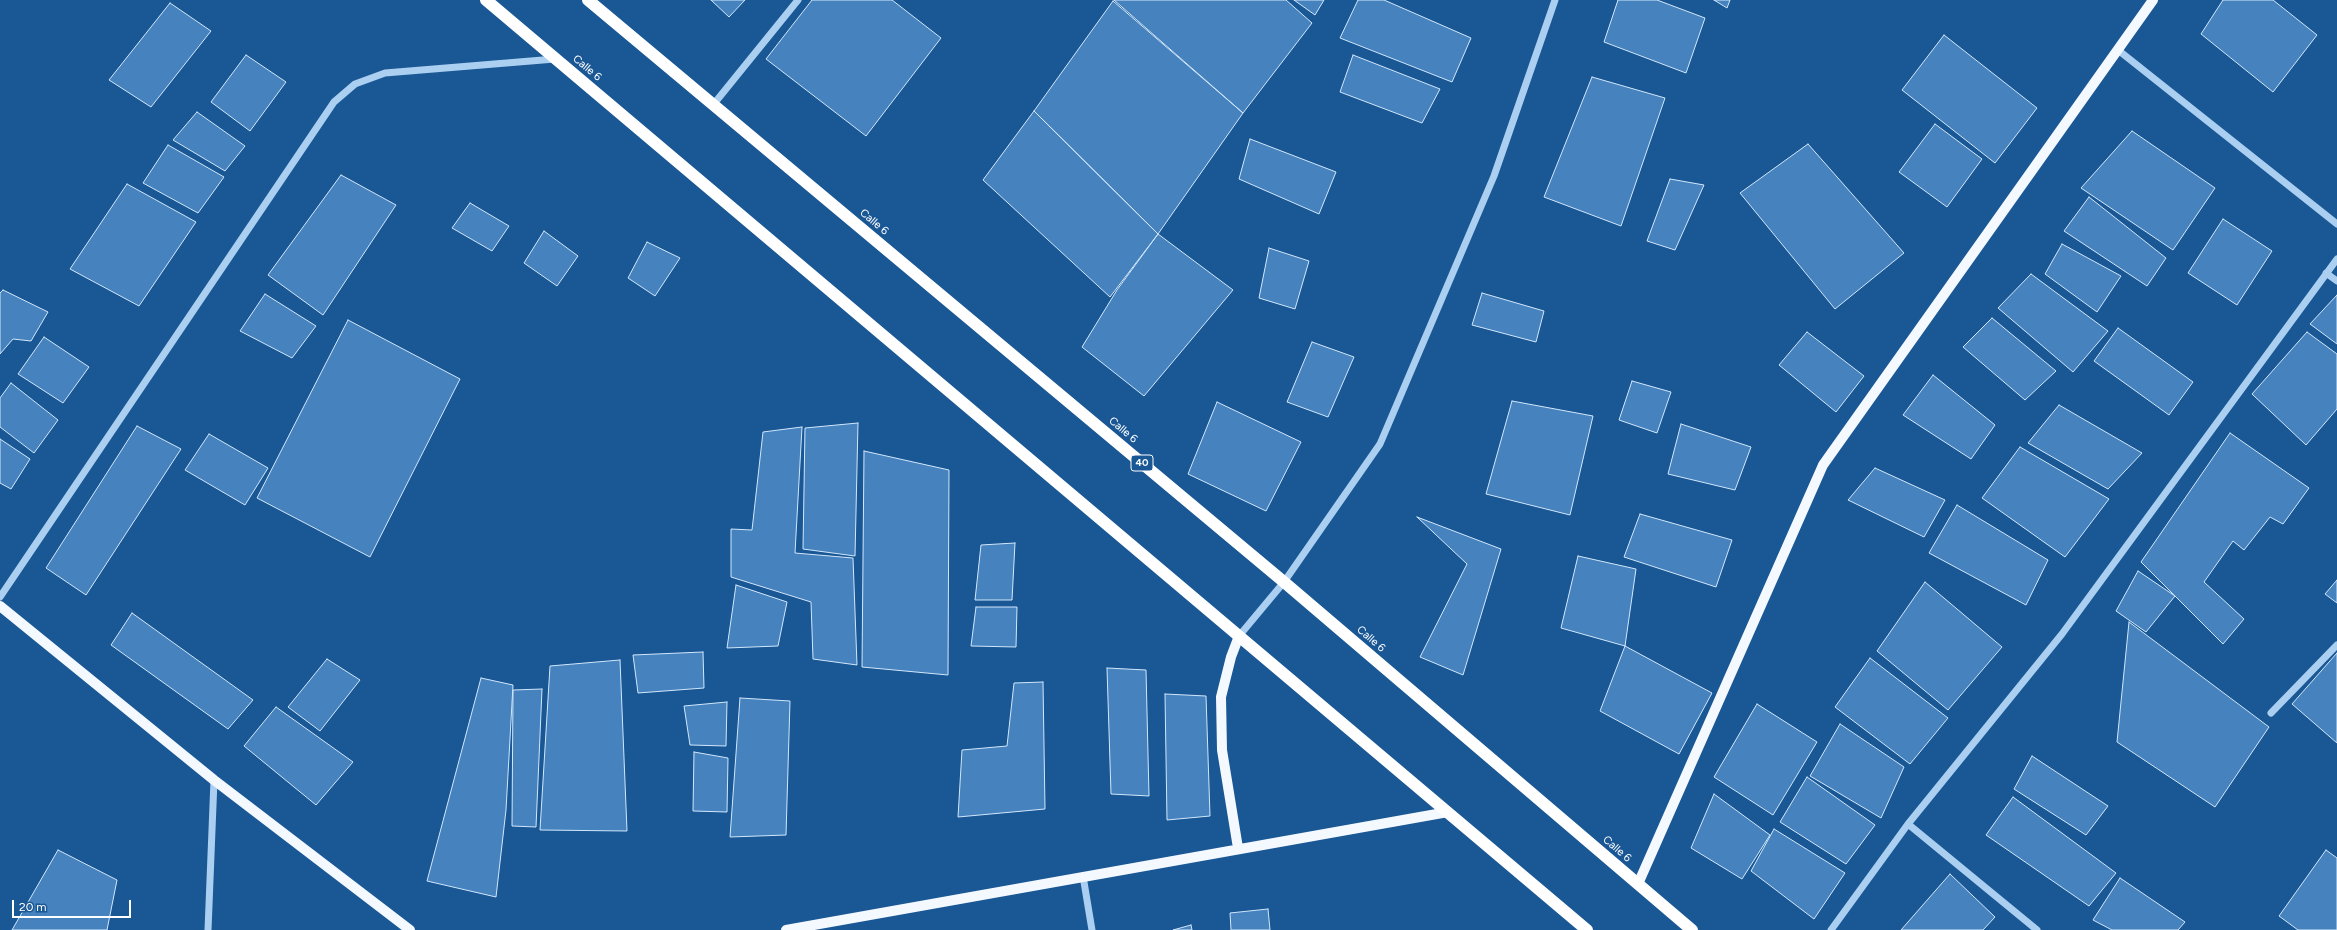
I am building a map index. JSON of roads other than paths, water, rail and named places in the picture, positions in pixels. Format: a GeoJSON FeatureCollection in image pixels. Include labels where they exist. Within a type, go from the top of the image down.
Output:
{"type":"FeatureCollection","features":[{"type":"Feature","properties":{"kind":"highway","name":"Calle 6"},"geometry":{"type":"LineString","coordinates":[[486,0],[1587,930]]}},
{"type":"Feature","properties":{"kind":"highway","name":"Calle 6"},"geometry":{"type":"LineString","coordinates":[[588,0],[1284,582],[1692,930]]}},
{"type":"Feature","properties":{"kind":"main road"},"geometry":{"type":"LineString","coordinates":[[1638,884],[1823,465],[2153,0]]}},
{"type":"Feature","properties":{"kind":"main road"},"geometry":{"type":"LineString","coordinates":[[0,606],[214,780],[410,930]]}},
{"type":"Feature","properties":{"kind":"main road"},"geometry":{"type":"LineString","coordinates":[[1238,848],[1222,750],[1221,697],[1231,657],[1239,636]]}},
{"type":"Feature","properties":{"kind":"main road"},"geometry":{"type":"LineString","coordinates":[[786,930],[1238,848],[1448,812]]}},
{"type":"Feature","properties":{"kind":"street"},"geometry":{"type":"LineString","coordinates":[[713,105],[798,0]]}},
{"type":"Feature","properties":{"kind":"street"},"geometry":{"type":"LineString","coordinates":[[1239,636],[1284,582],[1380,444],[1494,176],[1556,0]]}},
{"type":"Feature","properties":{"kind":"street"},"geometry":{"type":"LineString","coordinates":[[2118,50],[2337,224]]}},
{"type":"Feature","properties":{"kind":"street"},"geometry":{"type":"LineString","coordinates":[[0,597],[334,102],[355,84],[385,73],[556,59]]}},
{"type":"Feature","properties":{"kind":"street"},"geometry":{"type":"LineString","coordinates":[[1831,930],[1908,824],[2062,634],[2337,259]]}},
{"type":"Feature","properties":{"kind":"street"},"geometry":{"type":"LineString","coordinates":[[2326,273],[2337,281]]}},
{"type":"Feature","properties":{"kind":"street"},"geometry":{"type":"LineString","coordinates":[[2271,713],[2337,645]]}},
{"type":"Feature","properties":{"kind":"street"},"geometry":{"type":"LineString","coordinates":[[208,930],[214,780]]}},
{"type":"Feature","properties":{"kind":"street"},"geometry":{"type":"LineString","coordinates":[[1908,824],[2037,930]]}},
{"type":"Feature","properties":{"kind":"street"},"geometry":{"type":"LineString","coordinates":[[1083,876],[1092,930]]}}]}
